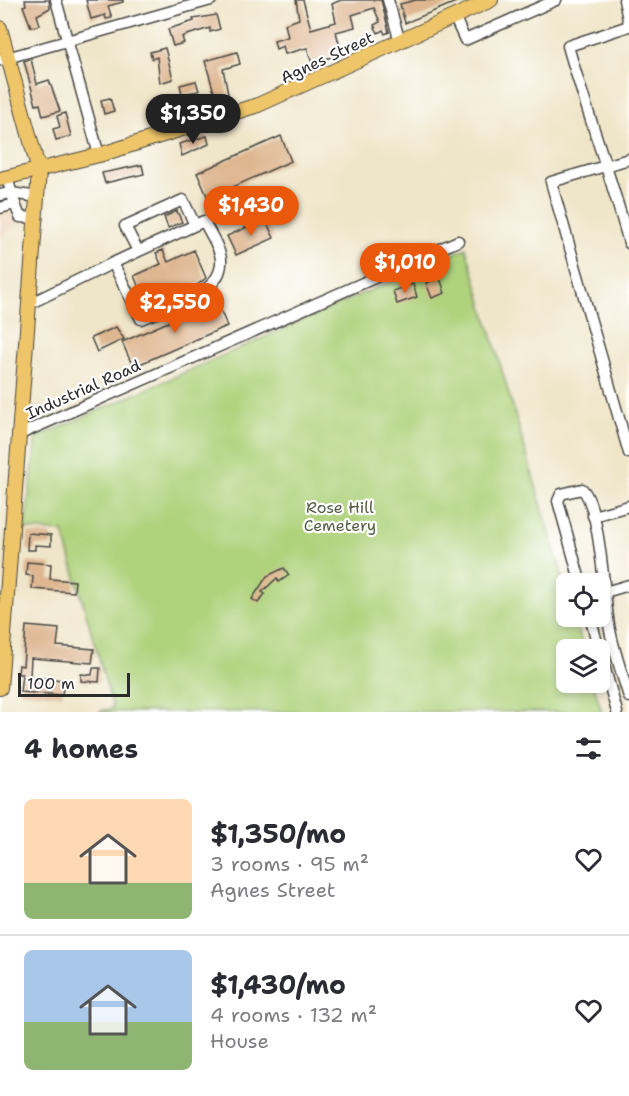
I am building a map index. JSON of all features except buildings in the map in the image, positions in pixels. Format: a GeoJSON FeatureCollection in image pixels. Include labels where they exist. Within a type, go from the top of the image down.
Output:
{"type":"FeatureCollection","features":[{"type":"Feature","properties":{"kind":"main road","name":"Agnes Street"},"geometry":{"type":"LineString","coordinates":[[4,178],[99,154],[258,105],[400,42],[454,16],[473,4],[490,0]]}},
{"type":"Feature","properties":{"kind":"main road"},"geometry":{"type":"LineString","coordinates":[[0,28],[4,59],[39,171],[0,683]]}},
{"type":"Feature","properties":{"kind":"street"},"geometry":{"type":"LineString","coordinates":[[56,0],[99,154]]}},
{"type":"Feature","properties":{"kind":"street"},"geometry":{"type":"LineString","coordinates":[[4,59],[211,0]]}},
{"type":"Feature","properties":{"kind":"street"},"geometry":{"type":"LineString","coordinates":[[388,0],[400,42]]}},
{"type":"Feature","properties":{"kind":"street"},"geometry":{"type":"LineString","coordinates":[[624,0],[629,25],[568,46],[593,134],[608,164],[629,243]]}},
{"type":"Feature","properties":{"kind":"street"},"geometry":{"type":"LineString","coordinates":[[454,16],[465,40],[551,1]]}},
{"type":"Feature","properties":{"kind":"street"},"geometry":{"type":"LineString","coordinates":[[629,159],[551,182],[629,453]]}},
{"type":"Feature","properties":{"kind":"street"},"geometry":{"type":"LineString","coordinates":[[4,178],[9,198],[20,217],[37,218]]}},
{"type":"Feature","properties":{"kind":"street"},"geometry":{"type":"LineString","coordinates":[[0,208],[9,198],[38,197]]}},
{"type":"Feature","properties":{"kind":"street"},"geometry":{"type":"LineString","coordinates":[[138,251],[125,226],[183,200],[195,225]]}},
{"type":"Feature","properties":{"kind":"street"},"geometry":{"type":"LineString","coordinates":[[29,304],[113,263],[138,251],[204,221],[221,258],[218,278],[208,290],[141,319],[113,263]]}},
{"type":"Feature","properties":{"kind":"street","name":"Industrial Road"},"geometry":{"type":"LineString","coordinates":[[18,435],[458,241]]}},
{"type":"Feature","properties":{"kind":"street"},"geometry":{"type":"LineString","coordinates":[[578,573],[558,501],[559,496],[582,489],[587,495],[593,516],[601,573]]}},
{"type":"Feature","properties":{"kind":"street"},"geometry":{"type":"LineString","coordinates":[[593,516],[629,506]]}},
{"type":"Feature","properties":{"kind":"street"},"geometry":{"type":"LineString","coordinates":[[610,589],[629,585]]}},
{"type":"Feature","properties":{"kind":"street"},"geometry":{"type":"LineString","coordinates":[[610,627],[629,697]]}},
{"type":"Feature","properties":{"kind":"street"},"geometry":{"type":"LineString","coordinates":[[610,686],[617,712]]}},
{"type":"Feature","properties":{"kind":"shaded area"},"geometry":{"type":"Polygon","coordinates":[[[24,186],[25,224],[0,236],[0,192],[24,186]]]}},
{"type":"Feature","properties":{"kind":"green space","name":"Rose Hill Cemetery"},"geometry":{"type":"Polygon","coordinates":[[[466,248],[561,573],[556,573],[556,627],[577,627],[581,639],[556,639],[556,693],[596,693],[602,712],[98,712],[113,708],[63,532],[25,529],[36,438],[466,248]]]}}]}
